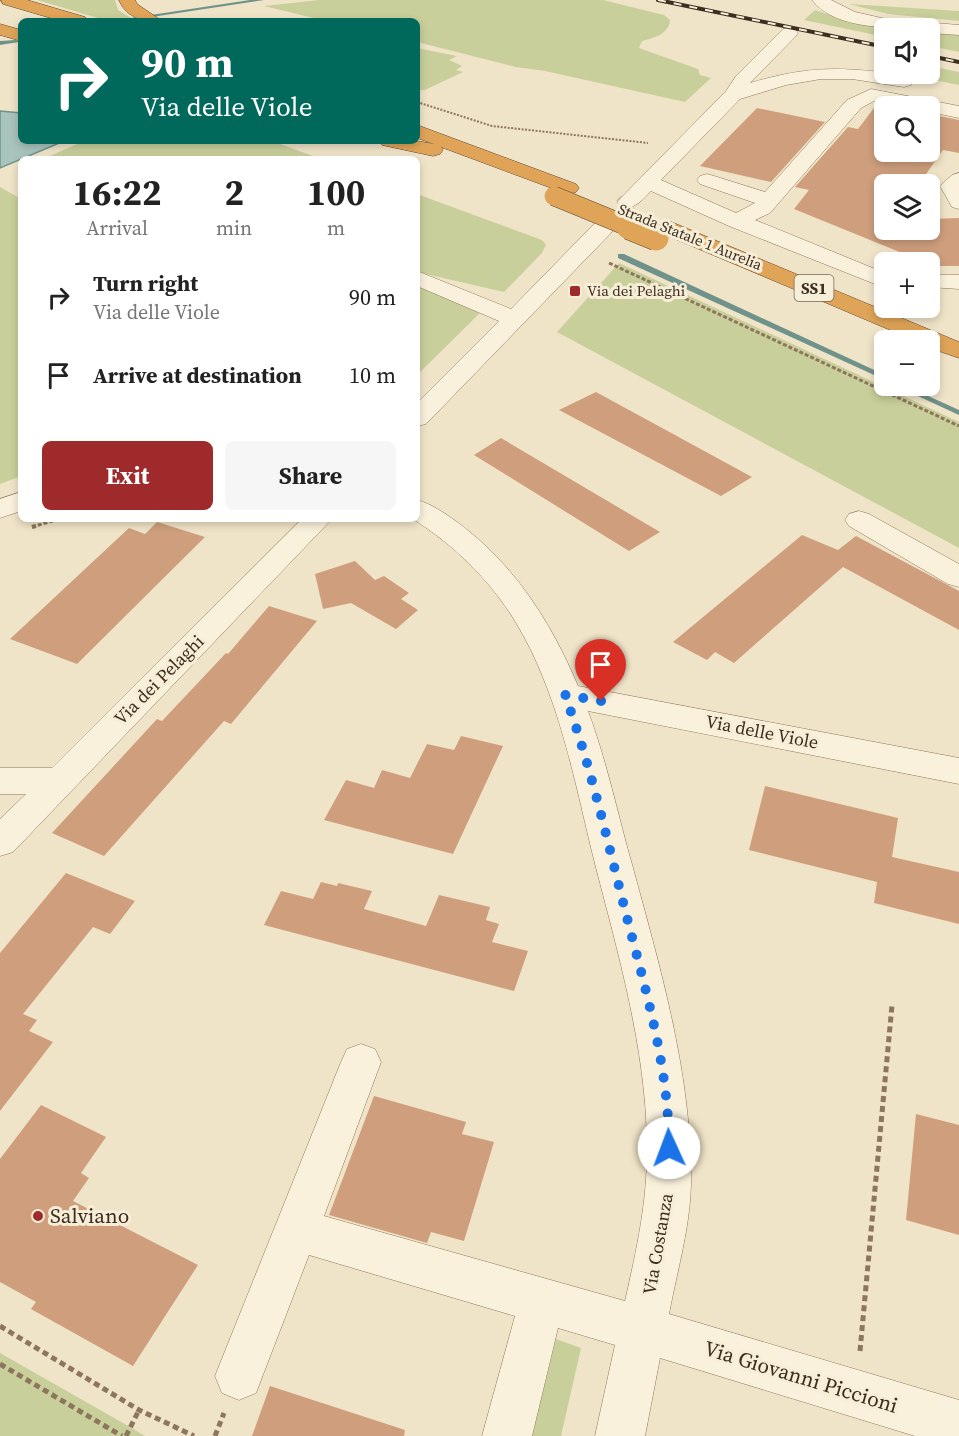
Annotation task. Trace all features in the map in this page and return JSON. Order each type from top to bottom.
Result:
[{"type":"highway","points":[[9,0],[69,18]]},
{"type":"highway","points":[[129,4],[149,18]]},
{"type":"highway","points":[[0,9],[29,18]]},
{"type":"highway","points":[[0,29],[18,35]]},
{"type":"highway","name":"Strada Statale 1 Aurelia","points":[[420,132],[662,233],[959,351]]},
{"type":"highway","points":[[404,144],[433,150]]},
{"type":"highway","name":"Strada Statale 1 Aurelia","points":[[416,144],[561,192]]},
{"type":"highway","name":"Strada Statale 1 Aurelia","points":[[662,233],[876,330]]},
{"type":"highway","points":[[940,359],[959,368]]},
{"type":"street","points":[[804,11],[819,0],[836,10],[866,19],[916,27],[959,30]]},
{"type":"street","points":[[628,202],[733,95],[743,80],[789,33]]},
{"type":"street","points":[[733,95],[775,81],[810,74],[874,77]]},
{"type":"street","points":[[906,84],[959,98]]},
{"type":"street","points":[[737,221],[771,208],[854,104],[871,95],[959,112]]},
{"type":"street","points":[[959,179],[950,186],[959,203]]},
{"type":"street","points":[[707,180],[771,208]]},
{"type":"street","points":[[648,182],[874,277]]},
{"type":"street","points":[[420,415],[603,228]]},
{"type":"street","points":[[420,279],[513,318]]},
{"type":"street","points":[[0,509],[18,502]]},
{"type":"street","name":"Via Costanza","points":[[420,511],[469,546],[496,575],[537,633],[565,695],[587,755],[658,1042],[669,1128],[669,1187],[620,1436]]},
{"type":"street","points":[[859,520],[959,577]]},
{"type":"street","name":"Via dei Pelaghi","points":[[2,834],[59,781],[315,522]]},
{"type":"street","name":"Via delle Viole","points":[[565,695],[959,771]]},
{"type":"street","points":[[0,781],[59,781]]},
{"type":"street","points":[[239,1376],[361,1062]]},
{"type":"street","points":[[296,1230],[642,1329]]},
{"type":"street","points":[[507,1436],[542,1301]]},
{"type":"street","name":"Via Giovanni Piccioni","points":[[642,1329],[959,1425]]},
{"type":"path","points":[[420,103],[492,126],[682,146]]},
{"type":"path","points":[[581,251],[959,426]]},
{"type":"path","points":[[856,1394],[891,1005]]},
{"type":"path","points":[[0,1326],[139,1410],[194,1436]]},
{"type":"path","points":[[0,1364],[124,1436],[139,1410]]},
{"type":"green space","points":[[37,0],[115,0],[118,10],[131,18],[98,18]]},
{"type":"green space","points":[[319,0],[603,0],[664,15],[670,20],[667,29],[656,37],[642,41],[639,48],[698,69],[700,75],[711,78],[685,102],[545,71],[516,67],[420,43],[420,18],[314,18],[264,6]]},
{"type":"green space","points":[[849,4],[959,11],[959,21],[940,18],[888,14]]},
{"type":"green space","points":[[815,10],[852,22],[874,25],[874,35],[804,20]]},
{"type":"green space","points":[[940,33],[959,34],[959,52],[940,48]]},
{"type":"green space","points":[[420,49],[457,56],[449,60],[462,66],[456,70],[463,72],[425,90],[420,90]]},
{"type":"green space","points":[[940,68],[959,72],[959,85],[940,81]]},
{"type":"green space","points":[[77,144],[280,144],[313,156],[50,156]]},
{"type":"green space","points":[[0,187],[18,197],[18,477],[0,484]]},
{"type":"green space","points":[[420,195],[542,240],[546,245],[542,253],[504,292],[420,273]]},
{"type":"green space","points":[[619,263],[874,382],[874,396],[903,396],[959,422],[959,548],[557,332]]},
{"type":"green space","points":[[420,286],[480,313],[420,372]]},
{"type":"green space","points":[[556,1339],[581,1348],[561,1436],[532,1436]]},
{"type":"green space","points":[[0,1353],[130,1427],[145,1436],[0,1436]]},
{"type":"water","points":[[0,111],[18,113],[18,144],[57,144],[28,156],[18,156],[18,160],[0,168]]},
{"type":"building","points":[[757,108],[825,122],[771,182],[700,166]]},
{"type":"building","points":[[874,108],[874,162],[935,162],[926,174],[874,174],[874,240],[940,240],[940,219],[959,218],[959,266],[940,266],[940,252],[900,252],[794,209],[809,190],[795,187],[848,127],[858,129]]},
{"type":"building","points":[[940,116],[959,120],[959,153],[943,150],[940,154]]},
{"type":"building","points":[[596,392],[752,477],[721,496],[559,410]]},
{"type":"building","points":[[501,438],[660,532],[629,551],[474,455]]},
{"type":"building","points":[[157,522],[205,537],[77,664],[10,639],[129,528],[145,534]]},
{"type":"building","points":[[802,535],[838,550],[856,536],[959,591],[959,630],[843,567],[734,663],[715,652],[707,660],[673,642]]},
{"type":"building","points":[[355,561],[375,580],[384,576],[409,593],[401,599],[418,610],[396,629],[351,603],[323,609],[315,574]]},
{"type":"building","points":[[269,606],[317,621],[231,724],[224,721],[104,856],[52,833],[157,719],[162,721],[226,653],[228,654]]},
{"type":"building","points":[[461,736],[503,746],[453,854],[324,820],[346,780],[374,788],[382,770],[410,778],[427,744],[454,750]]},
{"type":"building","points":[[765,786],[898,818],[892,857],[959,872],[959,924],[874,903],[877,882],[749,850]]},
{"type":"building","points":[[66,873],[135,901],[110,934],[93,927],[23,1014],[37,1020],[29,1031],[53,1042],[0,1111],[0,953]]},
{"type":"building","points":[[321,882],[337,886],[338,883],[372,891],[364,909],[426,926],[439,895],[490,907],[486,920],[499,924],[492,942],[528,951],[514,991],[264,925],[281,891],[313,899]]},
{"type":"building","points":[[374,1096],[466,1122],[462,1134],[494,1142],[464,1241],[431,1232],[427,1243],[329,1215]]},
{"type":"building","points":[[41,1105],[106,1137],[81,1173],[89,1178],[73,1201],[198,1265],[133,1366],[31,1309],[36,1302],[0,1282],[0,1159]]},
{"type":"building","points":[[916,1114],[959,1125],[959,1235],[906,1220]]},
{"type":"building","points":[[270,1386],[405,1430],[404,1436],[252,1436]]},
{"type":"waterway","points":[[135,18],[261,0]]},
{"type":"waterway","points":[[0,43],[16,42]]},
{"type":"waterway","points":[[621,256],[874,373]]},
{"type":"waterway","points":[[922,396],[959,413]]},
{"type":"tunnel","points":[[603,228],[628,202]]},
{"type":"railway","points":[[658,0],[874,45]]},
{"type":"railway","points":[[940,58],[959,62]]},
{"type":"place","name":"Via dei Pelaghi","points":[[575,291]]},
{"type":"place","name":"Salviano","points":[[38,1216]]},
{"type":"route","points":[[601,701],[565,695],[587,755],[658,1042],[669,1128],[669,1148]]}]
